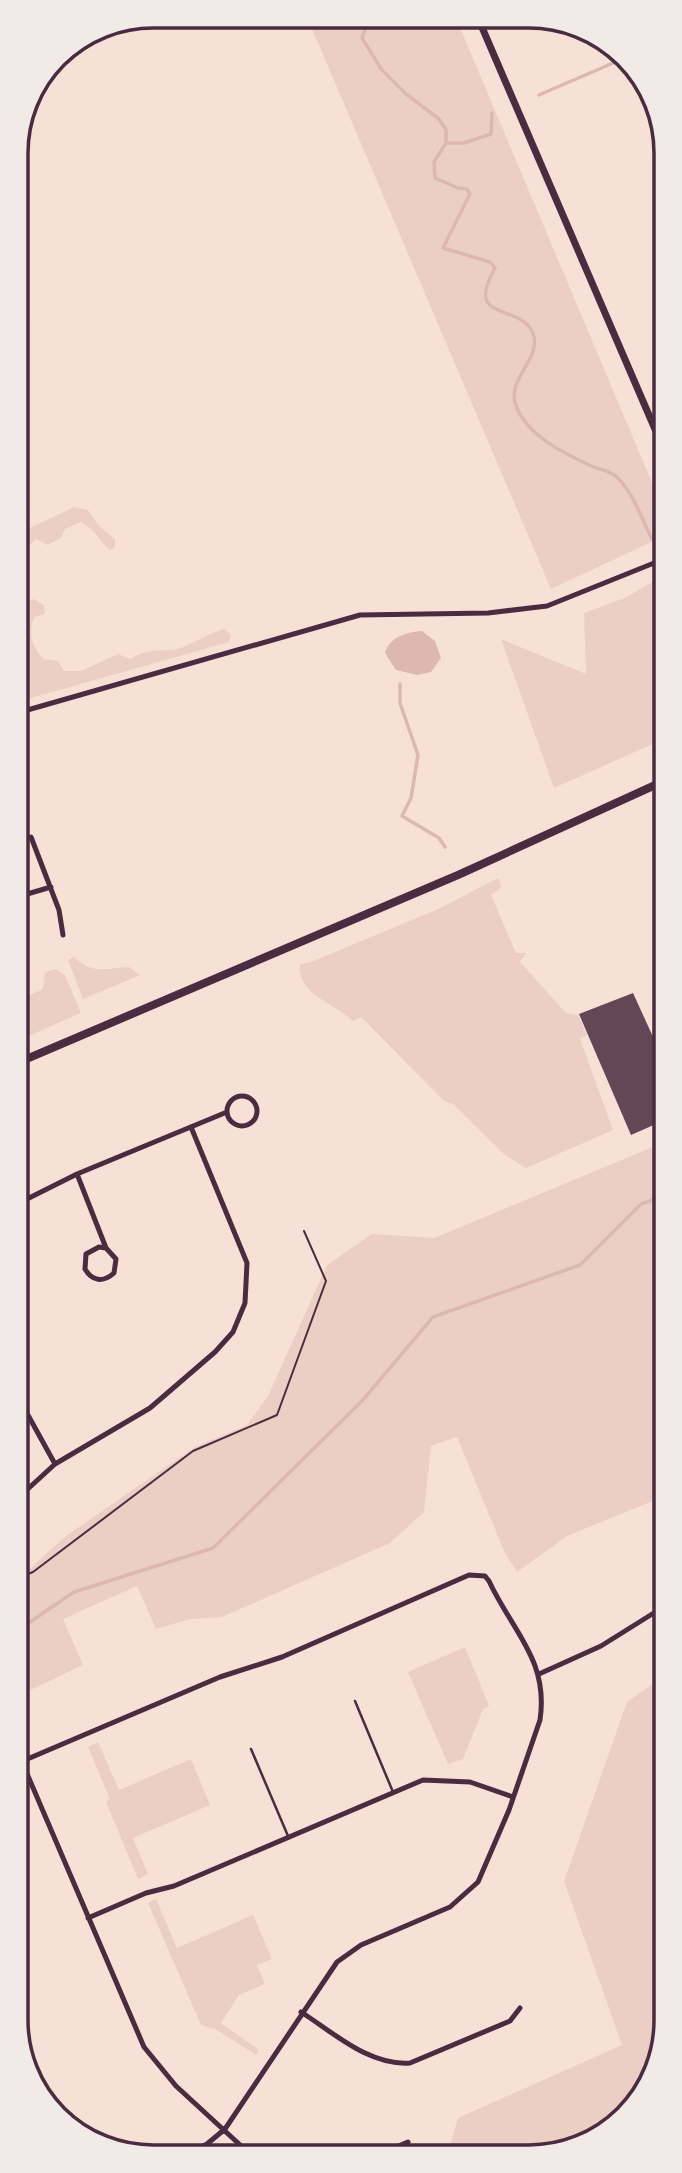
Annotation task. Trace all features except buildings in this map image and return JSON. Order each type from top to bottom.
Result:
[{"type":"main road","points":[[482,28],[654,427]]},
{"type":"main road","points":[[28,1058],[446,880],[654,786]]},
{"type":"street","points":[[28,710],[360,615],[488,613],[547,606],[654,563]]},
{"type":"street","points":[[30,837],[59,910],[63,935]]},
{"type":"street","points":[[28,894],[51,887]]},
{"type":"street","points":[[244,1096],[252,1099],[258,1114],[246,1126],[237,1125],[227,1112],[229,1103],[244,1096]]},
{"type":"street","points":[[28,1198],[77,1174],[227,1112]]},
{"type":"street","points":[[28,1489],[55,1464],[150,1408],[178,1386],[233,1332],[245,1303],[247,1263],[191,1127]]},
{"type":"street","points":[[77,1174],[106,1248],[116,1259],[114,1273],[102,1280],[94,1279],[85,1269],[86,1254],[99,1247],[106,1248]]},
{"type":"street","points":[[28,1414],[55,1464]]},
{"type":"street","points":[[28,1760],[220,1677],[282,1657],[469,1576],[485,1576],[526,1642],[539,1674],[542,1706],[540,1720],[513,1797],[478,1882],[450,1907],[362,1945],[337,1962],[225,2129],[205,2145]]},
{"type":"street","points":[[539,1674],[601,1646],[654,1613]]},
{"type":"street","points":[[88,1918],[288,1838],[423,1780],[438,1778],[483,1785],[513,1797]]},
{"type":"street","points":[[28,1781],[144,2047],[176,2087],[241,2145]]},
{"type":"street","points":[[301,2012],[375,2059],[392,2065],[410,2063],[510,2021],[520,2008]]},
{"type":"street","points":[[401,2145],[408,2142]]},
{"type":"lane","points":[[355,1701],[393,1791]]},
{"type":"lane","points":[[251,1749],[288,1838]]},
{"type":"path","points":[[28,1574],[193,1451],[277,1415],[326,1281],[304,1231]]},
{"type":"shaded area","points":[[312,28],[460,28],[654,487],[654,541],[551,589]]},
{"type":"shaded area","points":[[74,507],[88,510],[99,526],[115,539],[115,548],[109,550],[92,530],[81,522],[65,529],[61,538],[47,545],[36,539],[28,547],[28,529]]},
{"type":"shaded area","points":[[654,581],[654,743],[554,788],[501,639],[586,674],[584,613],[627,597]]},
{"type":"shaded area","points":[[34,599],[44,605],[45,614],[34,617],[31,629],[36,649],[43,659],[58,661],[64,671],[81,671],[118,654],[130,659],[146,652],[177,649],[224,629],[231,635],[229,642],[28,699],[28,601]]},
{"type":"shaded area","points":[[422,631],[435,641],[441,658],[431,672],[417,675],[396,670],[385,653],[390,643],[399,636]]},
{"type":"shaded area","points":[[498,878],[502,887],[491,895],[516,953],[526,953],[520,962],[566,1013],[578,1015],[587,1035],[580,1039],[613,1130],[526,1168],[505,1155],[453,1104],[444,1101],[361,1017],[353,1021],[318,997],[304,983],[300,974],[300,964],[311,962],[438,909]]},
{"type":"shaded area","points":[[74,957],[94,968],[129,967],[140,975],[83,999],[68,960]]},
{"type":"shaded area","points":[[56,969],[65,975],[81,1013],[28,1036],[28,996],[43,989],[45,972]]},
{"type":"shaded area","points":[[654,1147],[654,1500],[567,1536],[517,1572],[504,1551],[457,1437],[431,1446],[424,1512],[390,1543],[222,1617],[190,1619],[156,1629],[137,1586],[63,1619],[83,1665],[28,1691],[28,1570],[66,1536],[195,1447],[247,1425],[268,1396],[327,1265],[372,1234],[434,1238]]},
{"type":"shaded area","points":[[465,1647],[489,1706],[483,1709],[463,1759],[448,1764],[408,1672]]},
{"type":"shaded area","points":[[654,1683],[654,2028],[644,2068],[633,2089],[611,2114],[577,2135],[545,2144],[450,2145],[458,2118],[622,2045],[564,1881],[627,1702]]},
{"type":"shaded area","points":[[98,1742],[119,1790],[191,1759],[210,1805],[133,1838],[148,1874],[138,1879],[106,1802],[110,1799],[88,1747]]},
{"type":"shaded area","points":[[156,1899],[177,1948],[253,1915],[272,1959],[257,1965],[265,1984],[239,1995],[221,2023],[259,2050],[256,2055],[217,2030],[201,2025],[148,1903]]},
{"type":"waterway","points":[[366,28],[362,38],[381,69],[406,94],[439,119],[446,130],[446,143],[434,162],[435,178],[467,189],[470,194],[443,248],[490,262],[495,268],[487,285],[486,297],[489,304],[525,322],[532,331],[535,341],[533,350],[514,396],[521,416],[528,426],[557,449],[618,478],[633,500],[652,539]]},
{"type":"waterway","points":[[539,95],[614,62]]},
{"type":"waterway","points":[[446,143],[464,143],[491,134],[492,113]]},
{"type":"waterway","points":[[400,684],[400,703],[418,755],[411,798],[402,816],[439,838],[445,847]]},
{"type":"waterway","points":[[30,1622],[74,1592],[213,1548],[362,1401],[433,1317],[580,1265],[641,1204],[654,1200]]}]
